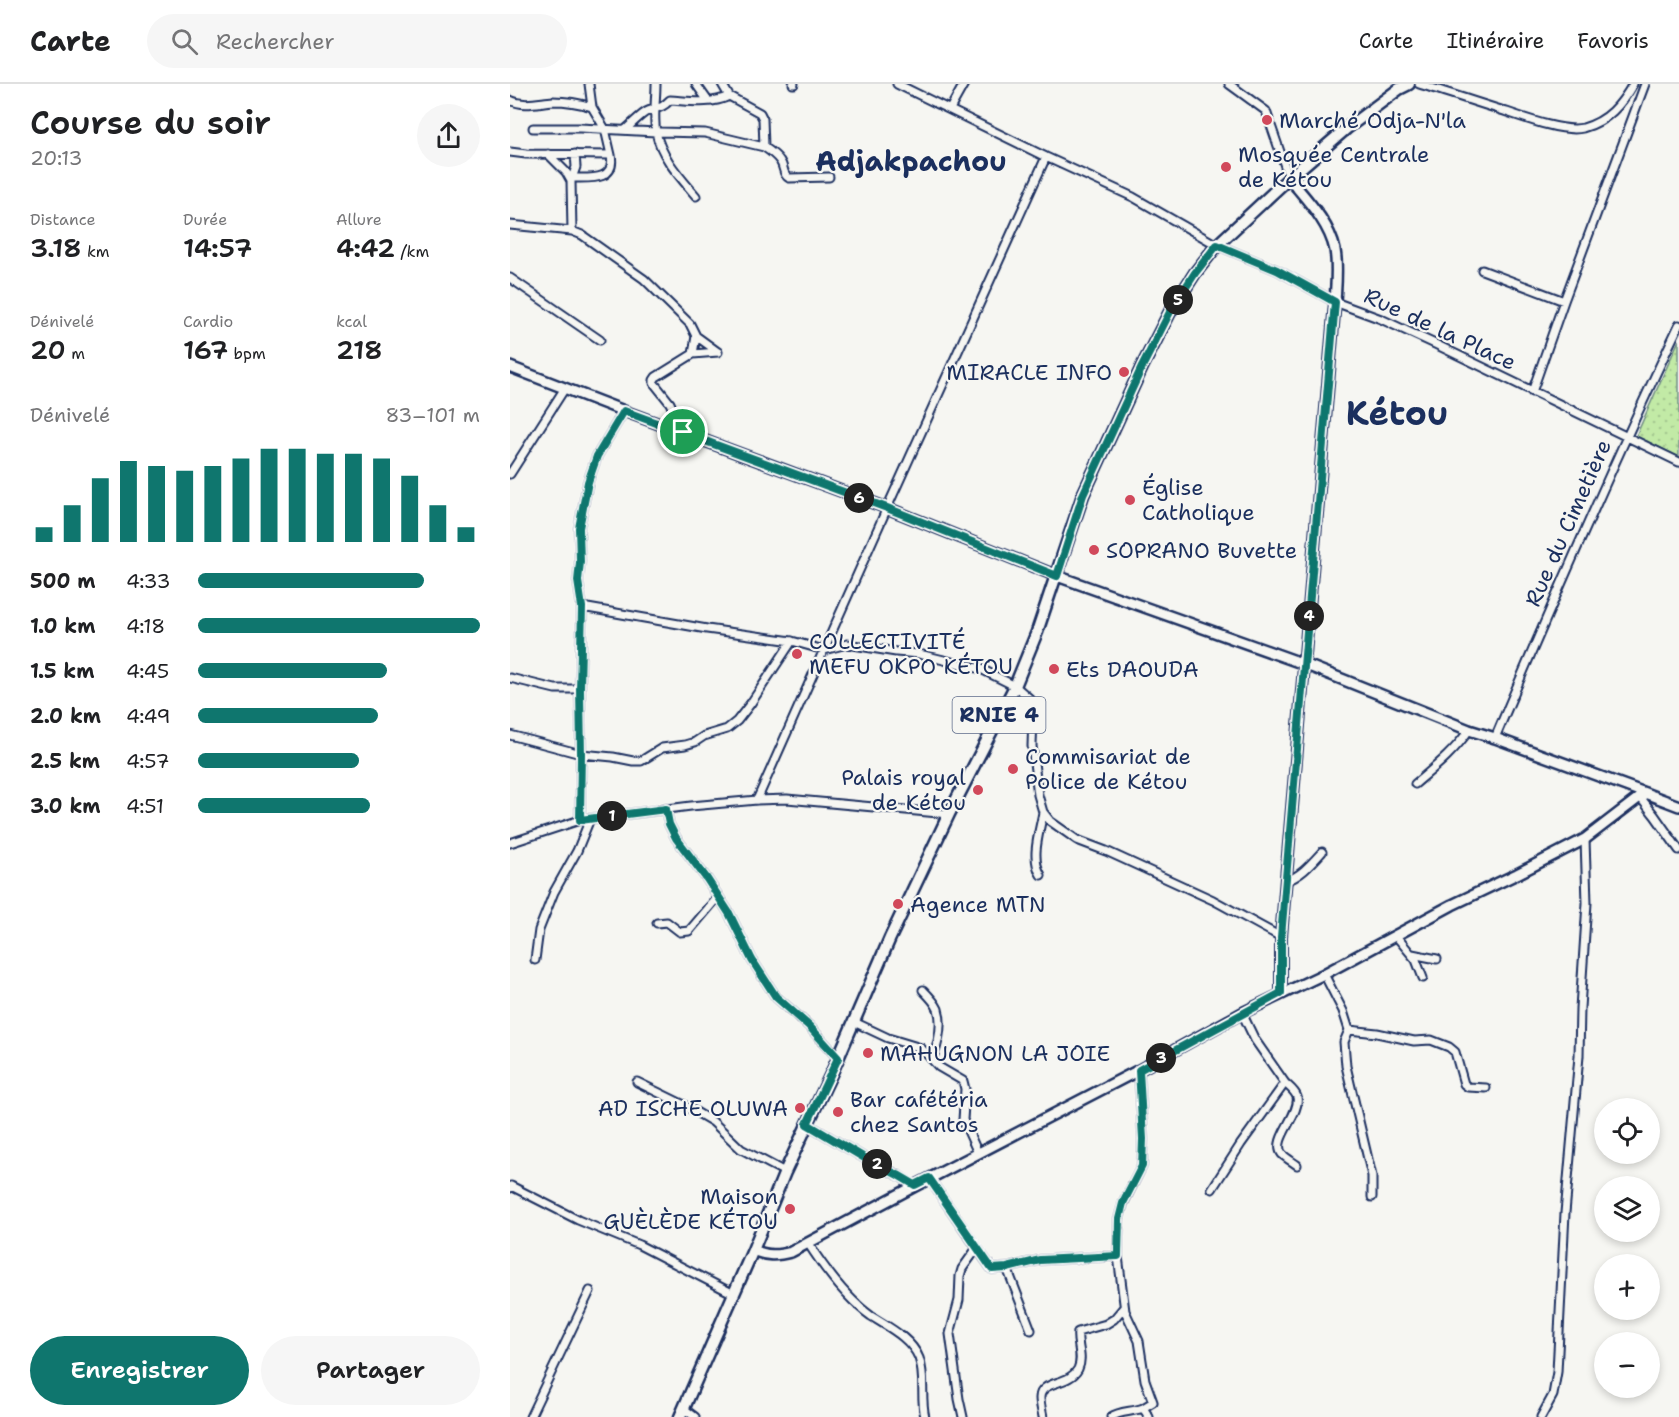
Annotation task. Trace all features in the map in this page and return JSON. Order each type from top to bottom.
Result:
[{"type":"main road","name":"RNIE 4","points":[[681,1413],[785,1172],[890,938],[949,814],[1015,686],[1057,576],[1083,495],[1170,312],[1195,273],[1217,245],[1289,178],[1347,128],[1401,86]]},
{"type":"street","points":[[572,180],[603,176],[612,168],[605,129],[592,107],[589,84]]},
{"type":"street","points":[[656,84],[658,132],[665,154],[675,172],[696,196]]},
{"type":"street","points":[[696,84],[708,101]]},
{"type":"street","points":[[722,84],[729,96],[760,113],[763,119],[764,147]]},
{"type":"street","name":"Rue de la Place","points":[[897,84],[1133,197],[1217,245],[1277,270],[1335,302],[1436,344],[1679,462]]},
{"type":"street","points":[[950,109],[964,84]]},
{"type":"street","points":[[1229,84],[1266,111],[1289,178],[1316,211],[1329,234],[1335,249],[1336,265],[1335,302],[1281,937],[1281,993]]},
{"type":"street","points":[[1419,84],[1542,123],[1581,129],[1605,119],[1618,108],[1634,84]]},
{"type":"street","points":[[1532,392],[1645,84]]},
{"type":"street","points":[[625,130],[645,112],[663,107],[670,100],[708,101],[720,100],[729,96]]},
{"type":"street","points":[[510,100],[516,103],[535,104],[564,101],[592,107]]},
{"type":"street","points":[[533,128],[705,133],[764,147],[782,162],[786,177],[829,177]]},
{"type":"street","points":[[510,152],[611,155]]},
{"type":"street","points":[[548,154],[572,180]]},
{"type":"street","points":[[572,231],[572,180],[576,167],[575,154]]},
{"type":"street","points":[[758,800],[1046,157]]},
{"type":"street","points":[[510,225],[572,231],[582,235],[644,279],[690,324],[696,336],[718,352],[693,354],[654,380],[670,403],[683,432]]},
{"type":"street","points":[[1482,270],[1564,301]]},
{"type":"street","points":[[510,278],[600,340]]},
{"type":"street","name":"Rue du Cimetière","points":[[1495,738],[1562,580],[1679,325]]},
{"type":"street","points":[[693,354],[696,336]]},
{"type":"street","points":[[510,367],[887,508],[1057,576],[1305,664],[1469,730],[1642,795],[1679,806]]},
{"type":"street","points":[[510,474],[565,388]]},
{"type":"street","points":[[580,820],[582,607],[578,581],[579,528],[588,482],[597,456],[624,411]]},
{"type":"street","points":[[582,607],[792,641],[824,650],[847,644]]},
{"type":"street","points":[[831,635],[847,644],[919,654],[981,669],[1015,686],[1030,699],[1033,715],[1032,746],[1038,795],[1043,812],[1050,821],[1077,840],[1213,900],[1281,937]]},
{"type":"street","points":[[510,735],[581,754],[641,761],[662,748],[685,745],[727,729],[752,703],[792,641]]},
{"type":"street","points":[[510,678],[555,689],[580,689]]},
{"type":"street","points":[[1415,784],[1459,745],[1469,730]]},
{"type":"street","points":[[753,1250],[777,1256],[808,1243],[915,1185],[1139,1070],[1242,1013],[1324,974],[1452,905],[1586,839],[1642,795]]},
{"type":"street","points":[[1642,795],[1679,850]]},
{"type":"street","points":[[510,843],[580,820],[758,800],[787,799],[949,814]]},
{"type":"street","points":[[666,809],[669,824],[676,838],[729,913],[752,960],[776,997],[809,1026],[838,1058]]},
{"type":"street","points":[[1041,875],[1038,870],[1036,850],[1043,812]]},
{"type":"street","points":[[535,960],[539,930],[556,886],[577,851],[590,819]]},
{"type":"street","points":[[1540,1417],[1553,1395],[1557,1372],[1565,1213],[1579,1056],[1587,903],[1586,839]]},
{"type":"street","points":[[1286,881],[1307,869],[1322,852]]},
{"type":"street","points":[[657,923],[667,922],[680,932],[689,931],[717,898]]},
{"type":"street","points":[[1396,936],[1418,963],[1424,978]]},
{"type":"street","points":[[1409,953],[1437,960]]},
{"type":"street","points":[[1324,974],[1343,1011],[1349,1030],[1344,1042],[1346,1066],[1372,1176],[1371,1197]]},
{"type":"street","points":[[922,990],[938,1009],[940,1023],[933,1058]]},
{"type":"street","points":[[1242,1013],[1255,1040],[1285,1083],[1296,1094],[1298,1106],[1283,1135],[1280,1147],[1283,1155],[1297,1166]]},
{"type":"street","points":[[854,1022],[888,1038],[921,1048],[933,1058],[939,1067],[963,1081],[965,1089],[963,1120],[978,1153]]},
{"type":"street","points":[[1349,1030],[1414,1041],[1431,1040],[1441,1044],[1455,1052],[1464,1084],[1486,1088]]},
{"type":"street","points":[[1111,1417],[1115,1414],[1133,1412],[1153,1402],[1145,1380],[1139,1341],[1124,1307],[1118,1256],[1119,1219],[1123,1203],[1142,1166],[1143,1139],[1139,1070]]},
{"type":"street","points":[[637,1082],[713,1122],[741,1149],[785,1172]]},
{"type":"street","points":[[1212,1189],[1285,1083]]},
{"type":"street","points":[[807,1124],[915,1185]]},
{"type":"street","points":[[929,1178],[992,1269],[1040,1260],[1118,1256]]},
{"type":"street","points":[[510,1188],[511,1186],[578,1220],[639,1245],[734,1294]]},
{"type":"street","points":[[808,1243],[822,1264],[847,1293],[871,1316],[895,1330],[918,1355],[922,1368],[921,1397],[924,1417]]},
{"type":"street","points":[[963,1417],[950,1334],[959,1300],[962,1269],[977,1248]]},
{"type":"street","points":[[1007,1268],[1031,1330]]},
{"type":"street","points":[[530,1417],[590,1291]]},
{"type":"street","points":[[1043,1417],[1041,1392],[1044,1388],[1068,1380],[1078,1368],[1081,1359],[1078,1332],[1106,1324],[1114,1319],[1124,1307]]},
{"type":"street","points":[[1143,1408],[1149,1417]]},
{"type":"street","points":[[681,1413],[694,1417]]},
{"type":"green space","points":[[1679,340],[1679,457],[1636,436]]},
{"type":"place","name":"Marché Odja-N'la","points":[[1267,120]]},
{"type":"place","name":"Mosquée Centrale de Kétou","points":[[1226,167]]},
{"type":"place","name":"MIRACLE INFO","points":[[1124,372]]},
{"type":"place","name":"Église Catholique","points":[[1130,500]]},
{"type":"place","name":"SOPRANO Buvette","points":[[1094,550]]},
{"type":"place","name":"COLLECTIVITÉ MEFU OKPO KÉTOU","points":[[797,654]]},
{"type":"place","name":"Ets DAOUDA","points":[[1054,669]]},
{"type":"place","name":"Commisariat de Police de Kétou","points":[[1013,769]]},
{"type":"place","name":"Palais royal de Kétou","points":[[978,790]]},
{"type":"place","name":"Agence MTN","points":[[898,904]]},
{"type":"place","name":"MAHUGNON LA JOIE","points":[[868,1053]]},
{"type":"place","name":"AD ISCHE OLUWA","points":[[800,1108]]},
{"type":"place","name":"Bar cafétéria chez Santos","points":[[838,1112]]},
{"type":"place","name":"Maison GUÈLÈDE KÉTOU","points":[[790,1209]]},
{"type":"district","name":"Adjakpachou","points":[[911,161]]},
{"type":"district","name":"Kétou","points":[[1397,413]]},
{"type":"route","points":[[1217,245],[1277,270],[1335,302],[1281,937],[1281,993],[1139,1070],[1143,1139],[1142,1166],[1123,1203],[1119,1219],[1118,1256],[1040,1260],[992,1269],[929,1178],[915,1185],[807,1124],[838,1058],[809,1026],[776,997],[752,960],[729,913],[676,838],[669,824],[666,809],[580,820],[582,607],[578,581],[579,528],[588,482],[597,456],[624,411],[683,432],[887,508],[1057,576],[1083,495],[1142,367],[1170,312],[1195,273],[1217,245]]}]
